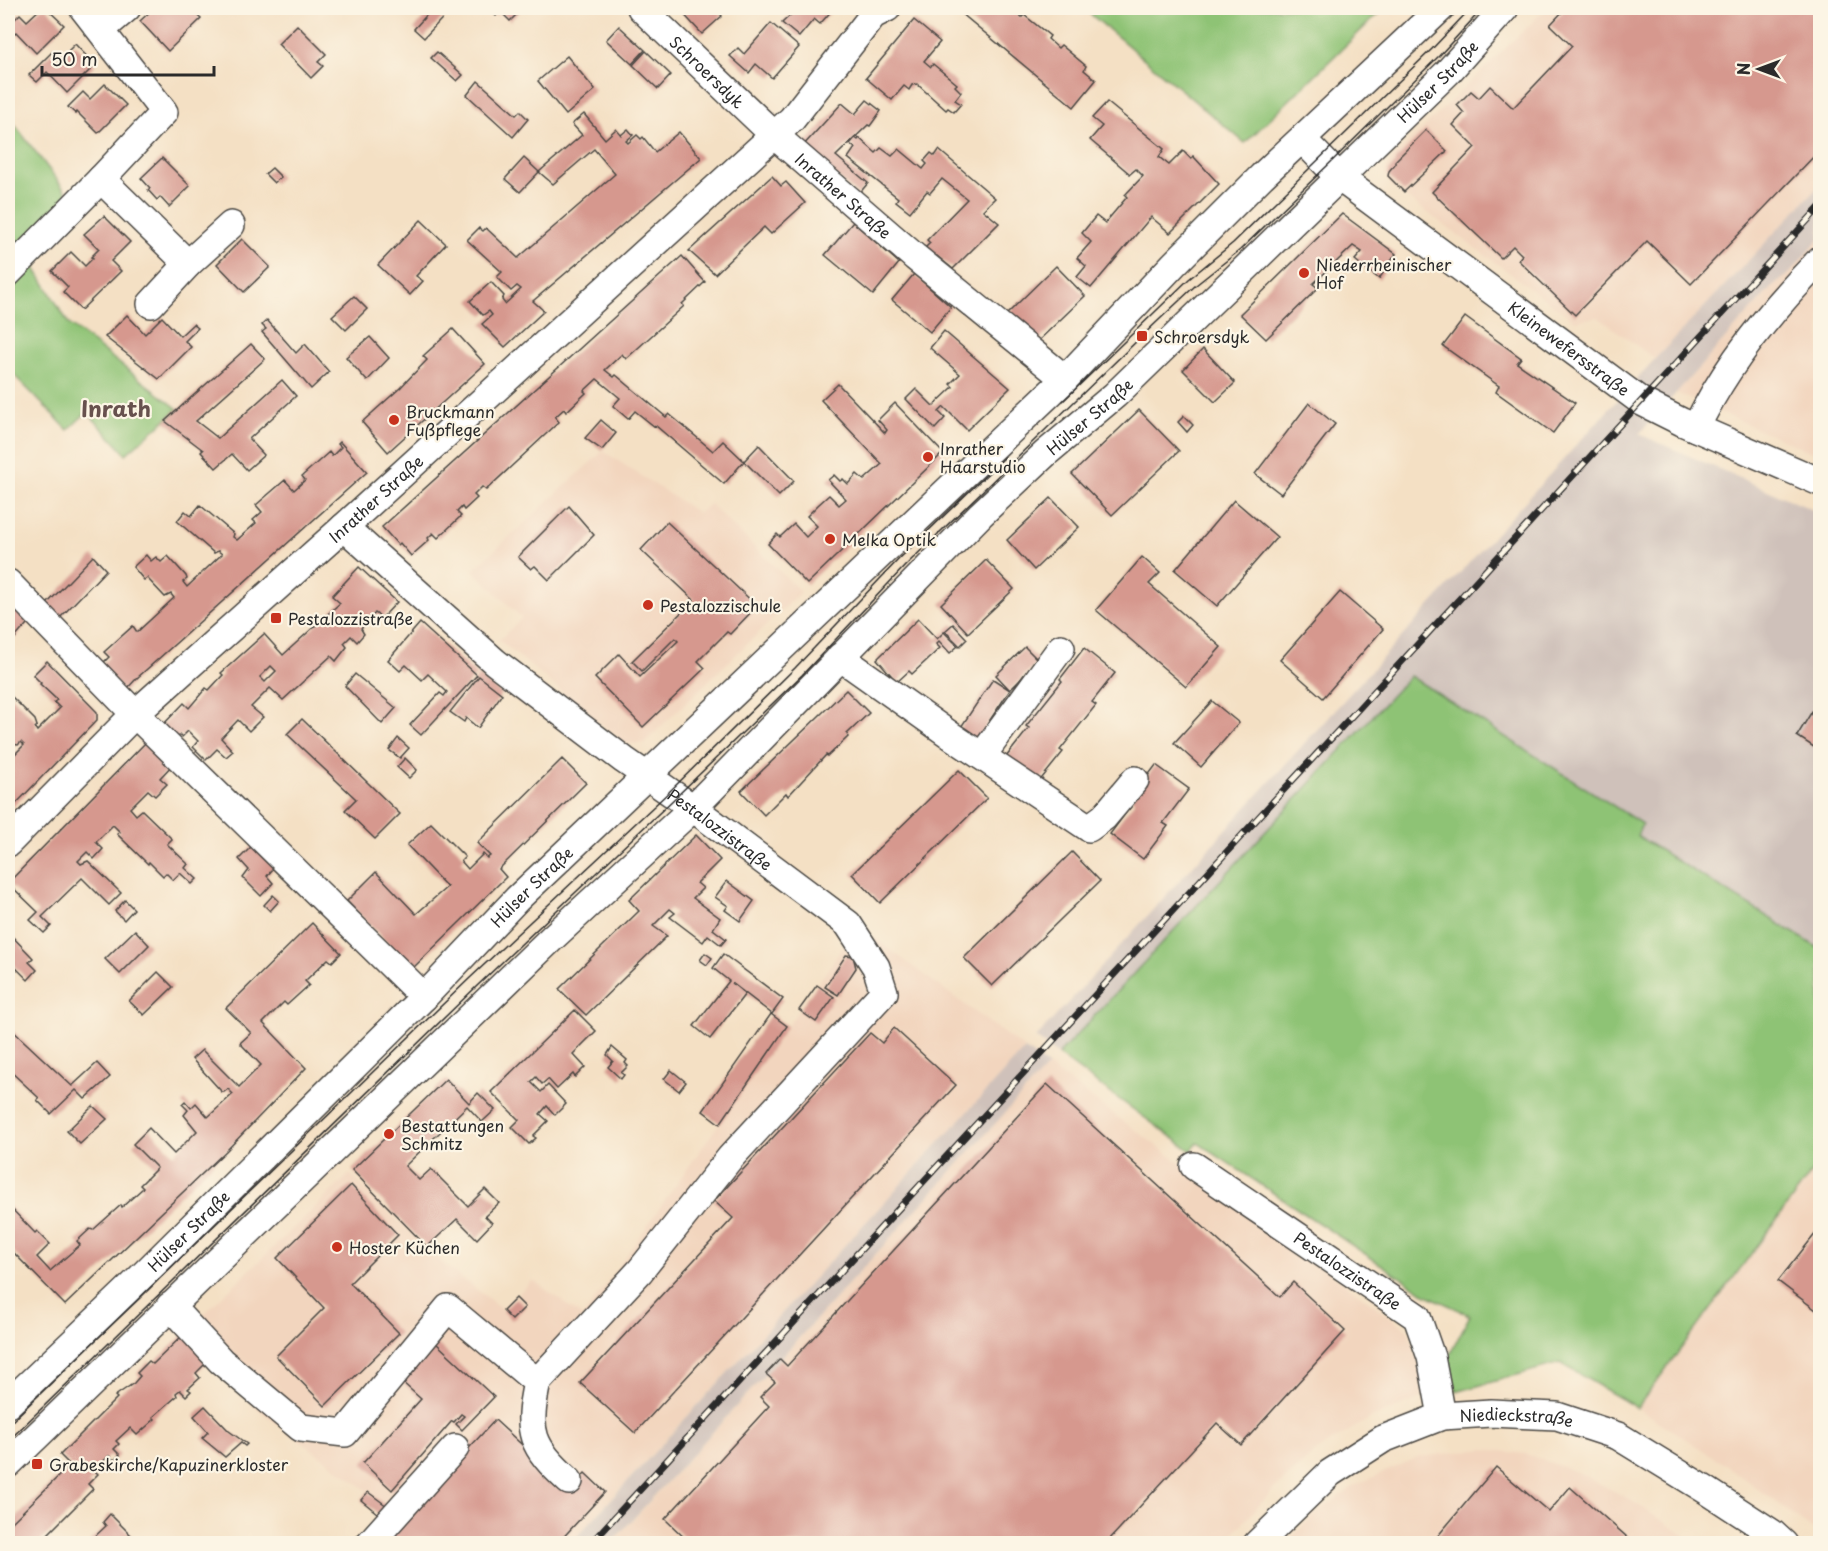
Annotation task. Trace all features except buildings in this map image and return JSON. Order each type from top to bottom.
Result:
[{"type":"street","points":[[8,273],[164,112],[83,8]]},
{"type":"street","points":[[101,30],[127,8]]},
{"type":"street","name":"Schroersdyk","points":[[641,8],[773,134]]},
{"type":"street","name":"Inrather Straße","points":[[8,843],[135,714],[792,119],[873,15],[887,8]]},
{"type":"street","name":"Hülser Straße","points":[[8,1404],[132,1286],[424,997],[517,899],[1065,380],[1174,264],[1441,8]]},
{"type":"street","name":"Hülser Straße","points":[[8,1464],[552,938],[693,808],[981,514],[1046,453],[1115,395],[1340,178],[1448,72],[1505,8]]},
{"type":"street","name":"Inrather Straße","points":[[773,134],[915,257],[1065,380]]},
{"type":"street","points":[[1302,139],[1340,178]]},
{"type":"street","name":"Kleinewefersstraße","points":[[1340,178],[1642,402],[1821,482]]},
{"type":"street","points":[[101,179],[188,264]]},
{"type":"street","points":[[151,304],[188,264],[231,225]]},
{"type":"street","points":[[1696,428],[1707,404],[1748,342],[1821,260]]},
{"type":"street","name":"Pestalozzistraße","points":[[344,526],[495,662],[848,924],[876,967],[884,992],[730,1158],[640,1270],[537,1382]]},
{"type":"street","points":[[8,583],[135,714],[424,997]]},
{"type":"street","points":[[982,756],[1061,648]]},
{"type":"street","points":[[840,657],[1089,828],[1104,817],[1135,780]]},
{"type":"street","name":"Pestalozzistraße","points":[[1194,1166],[1417,1317],[1431,1357],[1442,1416]]},
{"type":"street","points":[[170,1306],[221,1360],[302,1428],[345,1433],[448,1308],[537,1382],[531,1411],[532,1434],[545,1460],[569,1481]]},
{"type":"street","name":"Niedieckstraße","points":[[1257,1544],[1330,1473],[1383,1439],[1442,1416],[1491,1413],[1557,1416],[1618,1436],[1706,1490],[1772,1533],[1784,1544]]},
{"type":"street","points":[[369,1544],[455,1448]]},
{"type":"shaded area","points":[[1547,8],[1820,8],[1820,185],[1655,359],[1598,317],[1575,321],[1391,186],[1385,172],[1391,159]]},
{"type":"shaded area","points":[[1820,185],[1820,238],[1790,273],[1771,288],[1639,434],[1820,513],[1820,949],[1637,836],[1642,824],[1410,676],[1058,1055],[1036,1038],[1655,359]]},
{"type":"shaded area","points":[[1820,238],[1820,456],[1676,393],[1771,288],[1790,273]]},
{"type":"shaded area","name":"Pestalozzischule","points":[[603,451],[698,513],[710,504],[801,592],[644,743],[625,744],[499,640],[522,618],[473,570]]},
{"type":"shaded area","points":[[858,926],[1025,1049],[570,1543],[360,1543],[392,1509],[255,1407],[184,1333],[350,1174],[447,1267],[502,1309],[533,1280],[583,1317]]},
{"type":"shaded area","points":[[1025,1049],[1048,1066],[611,1543],[570,1544]]},
{"type":"shaded area","points":[[1048,1066],[1408,1330],[1421,1371],[1423,1397],[1369,1419],[1318,1450],[1276,1487],[1224,1543],[611,1544]]},
{"type":"shaded area","points":[[1820,1161],[1820,1535],[1723,1463],[1637,1408]]},
{"type":"shaded area","points":[[1484,1449],[1526,1454],[1577,1472],[1627,1498],[1696,1543],[1285,1544],[1312,1516],[1356,1485],[1419,1457]]},
{"type":"green space","points":[[1083,8],[1374,8],[1379,13],[1245,143]]},
{"type":"green space","points":[[8,116],[68,194],[35,268],[69,324],[178,409],[126,454],[87,412],[68,430],[8,369]]},
{"type":"green space","points":[[1410,676],[1642,824],[1637,836],[1820,949],[1820,1161],[1637,1408],[1560,1363],[1456,1392],[1448,1358],[1470,1315],[1427,1295],[1198,1143],[1191,1151],[1058,1055]]},
{"type":"tram line","points":[[1063,401],[1189,279],[1233,243],[1471,8]]},
{"type":"tram line","points":[[8,1441],[477,986],[802,675],[905,566],[1142,336],[1196,285],[1240,250],[1327,166],[1439,56],[1483,8]]},
{"type":"tram line","points":[[8,1425],[470,978],[669,792],[795,668],[899,559],[1005,457]]},
{"type":"railway","points":[[590,1544],[1820,207]]},
{"type":"place","name":"Niederrheinischer Hof","points":[[1304,273]]},
{"type":"place","name":"Schroersdyk","points":[[1142,336]]},
{"type":"place","name":"Bruckmann Fußpflege","points":[[394,420]]},
{"type":"place","name":"Inrather Haarstudio","points":[[928,457]]},
{"type":"place","name":"Melka Optik","points":[[830,539]]},
{"type":"place","name":"Pestalozzischule","points":[[648,605]]},
{"type":"place","name":"Pestalozzistraße","points":[[276,618]]},
{"type":"place","name":"Bestattungen Schmitz","points":[[389,1134]]},
{"type":"place","name":"Hoster Küchen","points":[[337,1247]]},
{"type":"place","name":"Grabeskirche/Kapuzinerkloster","points":[[37,1464]]},
{"type":"district","name":"Inrath","points":[[116,407]]}]
